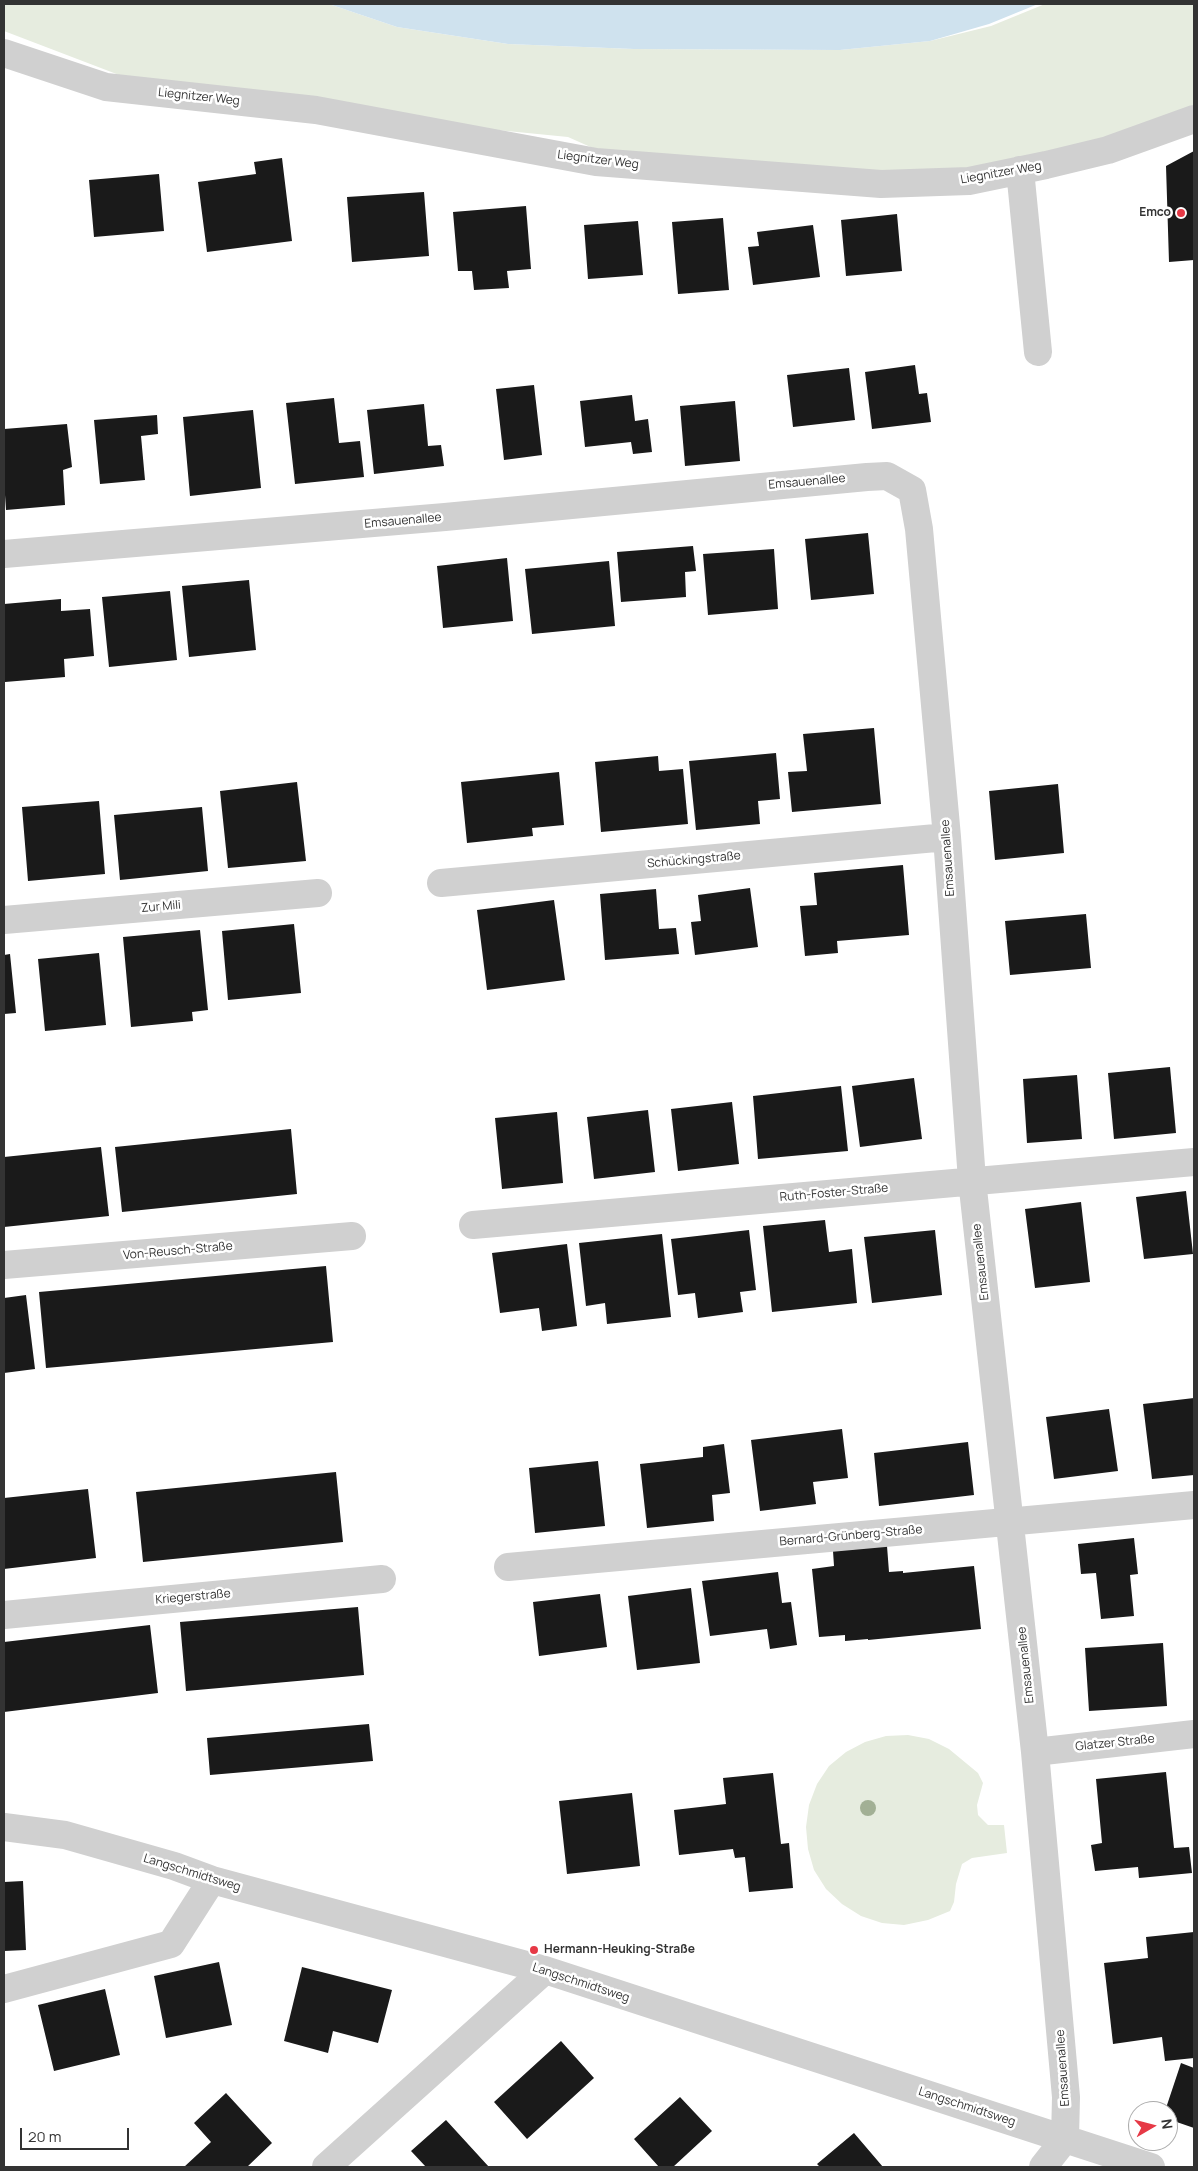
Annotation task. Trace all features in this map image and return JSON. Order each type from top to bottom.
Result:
[{"type":"street","name":"Liegnitzer Weg","points":[[4,53],[106,87],[316,110],[596,162],[881,184],[969,181],[1108,150],[1194,119]]},
{"type":"street","points":[[1020,170],[1038,352]]},
{"type":"street","name":"Emsauenallee","points":[[4,554],[445,517],[887,476],[912,490],[919,529],[947,837],[972,1180],[1035,1752],[1066,2097],[1065,2139]]},
{"type":"street","name":"Schückingstraße","points":[[441,883],[947,837]]},
{"type":"street","name":"Zur Mili","points":[[4,920],[318,893]]},
{"type":"street","name":"Ruth-Foster-Straße","points":[[473,1225],[1194,1162]]},
{"type":"street","name":"Von-Reusch-Straße","points":[[4,1265],[352,1236]]},
{"type":"street","name":"Bernard-Grünberg-Straße","points":[[508,1567],[1194,1505]]},
{"type":"street","name":"Kriegerstraße","points":[[4,1615],[382,1579]]},
{"type":"street","name":"Glatzer Straße","points":[[1035,1752],[1194,1734]]},
{"type":"street","name":"Langschmidtsweg","points":[[4,1827],[65,1835],[174,1866],[212,1880],[544,1970],[1152,2167]]},
{"type":"street","points":[[4,1989],[171,1944],[212,1880]]},
{"type":"street","points":[[326,2167],[544,1970]]},
{"type":"street","points":[[1043,2167],[1065,2139]]},
{"type":"shaded area","points":[[4,4],[329,4],[397,27],[508,44],[634,49],[840,50],[930,41],[991,26],[1045,4],[1194,4],[1194,105],[1105,138],[967,170],[881,172],[604,153],[568,137],[385,119],[127,78],[4,31]]},
{"type":"shaded area","points":[[908,1735],[929,1739],[949,1749],[978,1773],[983,1783],[977,1805],[978,1815],[988,1825],[1004,1825],[1007,1853],[972,1858],[962,1864],[956,1884],[954,1902],[950,1911],[928,1920],[904,1925],[882,1923],[861,1916],[842,1904],[826,1889],[814,1870],[808,1849],[806,1827],[809,1805],[817,1784],[829,1766],[846,1752],[865,1742],[886,1736]]},
{"type":"water","points":[[329,4],[1038,4],[989,24],[930,41],[840,50],[634,49],[508,44],[397,27]]},
{"type":"building","name":"Emco","points":[[1194,151],[1194,260],[1169,262],[1166,166]]},
{"type":"building","points":[[282,158],[292,241],[207,252],[198,182],[256,174],[254,162]]},
{"type":"building","points":[[159,174],[164,231],[94,237],[89,180]]},
{"type":"building","points":[[424,192],[429,256],[352,262],[347,197]]},
{"type":"building","points":[[526,206],[531,269],[507,271],[509,288],[474,290],[472,271],[458,271],[453,212]]},
{"type":"building","points":[[897,214],[902,271],[846,276],[841,220]]},
{"type":"building","points":[[723,218],[729,290],[678,294],[672,222]]},
{"type":"building","points":[[638,221],[643,275],[588,279],[584,225]]},
{"type":"building","points":[[813,225],[820,277],[753,285],[748,247],[759,246],[757,232]]},
{"type":"building","points":[[915,365],[919,394],[927,393],[931,422],[872,429],[865,372]]},
{"type":"building","points":[[849,368],[855,420],[793,427],[787,375]]},
{"type":"building","points":[[534,385],[542,455],[504,460],[496,389]]},
{"type":"building","points":[[632,395],[635,421],[648,419],[652,452],[633,454],[631,442],[585,447],[580,401]]},
{"type":"building","points":[[334,398],[339,443],[360,441],[364,477],[295,484],[286,403]]},
{"type":"building","points":[[735,401],[740,461],[685,466],[680,406]]},
{"type":"building","points":[[424,404],[428,446],[441,445],[444,466],[374,474],[367,410]]},
{"type":"building","points":[[253,410],[261,488],[190,496],[183,417]]},
{"type":"building","points":[[157,415],[158,434],[141,436],[145,480],[100,484],[94,420]]},
{"type":"building","points":[[67,424],[72,467],[63,470],[65,505],[6,510],[4,429]]},
{"type":"building","points":[[868,533],[874,594],[811,600],[805,539]]},
{"type":"building","points":[[693,546],[696,571],[685,572],[686,597],[621,602],[617,552]]},
{"type":"building","points":[[774,549],[778,609],[708,615],[703,554]]},
{"type":"building","points":[[507,558],[513,621],[443,628],[437,566]]},
{"type":"building","points":[[609,561],[615,626],[532,634],[525,569]]},
{"type":"building","points":[[249,580],[256,650],[189,657],[182,586]]},
{"type":"building","points":[[170,591],[177,660],[109,667],[102,597]]},
{"type":"building","points":[[61,599],[61,611],[90,609],[94,656],[64,659],[65,677],[5,682],[4,604]]},
{"type":"building","points":[[874,728],[881,804],[792,812],[788,772],[807,771],[803,734]]},
{"type":"building","points":[[776,753],[780,799],[758,801],[760,824],[696,830],[689,761]]},
{"type":"building","points":[[658,756],[659,771],[683,769],[688,824],[601,832],[595,762]]},
{"type":"building","points":[[559,772],[564,825],[532,828],[533,836],[467,843],[461,782]]},
{"type":"building","points":[[297,782],[306,861],[228,868],[220,791]]},
{"type":"building","points":[[1058,784],[1064,853],[995,860],[989,791]]},
{"type":"building","points":[[99,801],[105,874],[28,881],[22,807]]},
{"type":"building","points":[[202,807],[208,871],[120,880],[114,815]]},
{"type":"building","points":[[903,865],[909,935],[837,941],[838,953],[805,956],[800,906],[817,905],[814,873]]},
{"type":"building","points":[[750,888],[758,947],[695,955],[691,922],[701,921],[698,895]]},
{"type":"building","points":[[656,889],[659,929],[676,928],[679,954],[605,960],[600,894]]},
{"type":"building","points":[[554,900],[565,980],[487,990],[477,910]]},
{"type":"building","points":[[1086,914],[1091,968],[1010,975],[1005,921]]},
{"type":"building","points":[[294,924],[301,993],[228,1000],[222,931]]},
{"type":"building","points":[[200,930],[208,1010],[192,1012],[193,1021],[131,1027],[123,937]]},
{"type":"building","points":[[99,953],[106,1025],[45,1031],[38,959]]},
{"type":"building","points":[[10,954],[16,1013],[4,1014],[4,955]]},
{"type":"building","points":[[1170,1067],[1176,1133],[1114,1139],[1108,1073]]},
{"type":"building","points":[[1077,1075],[1082,1139],[1027,1143],[1023,1079]]},
{"type":"building","points":[[914,1078],[922,1139],[860,1147],[852,1086]]},
{"type":"building","points":[[841,1086],[848,1151],[758,1159],[753,1096]]},
{"type":"building","points":[[732,1102],[739,1164],[678,1171],[671,1109]]},
{"type":"building","points":[[648,1110],[655,1172],[594,1179],[587,1117]]},
{"type":"building","points":[[557,1112],[563,1183],[502,1189],[495,1118]]},
{"type":"building","points":[[291,1129],[297,1194],[122,1212],[115,1147]]},
{"type":"building","points":[[101,1147],[109,1216],[4,1227],[4,1157]]},
{"type":"building","points":[[1186,1191],[1193,1254],[1144,1259],[1136,1197]]},
{"type":"building","points":[[1081,1202],[1090,1282],[1035,1288],[1025,1209]]},
{"type":"building","points":[[825,1220],[829,1252],[852,1249],[857,1303],[772,1312],[763,1226]]},
{"type":"building","points":[[749,1230],[756,1290],[740,1292],[743,1312],[698,1318],[695,1293],[678,1295],[671,1239]]},
{"type":"building","points":[[935,1230],[942,1295],[872,1303],[864,1237]]},
{"type":"building","points":[[662,1234],[671,1317],[607,1324],[605,1303],[586,1306],[579,1243]]},
{"type":"building","points":[[567,1244],[577,1326],[542,1331],[539,1308],[500,1313],[492,1253]]},
{"type":"building","points":[[326,1266],[333,1342],[46,1368],[39,1292]]},
{"type":"building","points":[[26,1295],[35,1369],[4,1373],[4,1298]]},
{"type":"building","points":[[1194,1398],[1194,1475],[1152,1479],[1143,1404]]},
{"type":"building","points":[[1109,1409],[1118,1471],[1054,1479],[1046,1417]]},
{"type":"building","points":[[842,1429],[848,1478],[813,1482],[816,1504],[760,1511],[751,1440]]},
{"type":"building","points":[[968,1442],[974,1495],[879,1506],[874,1453]]},
{"type":"building","points":[[724,1444],[730,1493],[712,1495],[714,1521],[647,1528],[640,1464],[703,1457],[703,1447]]},
{"type":"building","points":[[598,1461],[605,1526],[535,1533],[529,1468]]},
{"type":"building","points":[[336,1472],[343,1542],[143,1562],[136,1492]]},
{"type":"building","points":[[88,1489],[96,1558],[4,1569],[4,1498]]},
{"type":"building","points":[[1134,1538],[1138,1574],[1130,1575],[1134,1616],[1101,1619],[1096,1573],[1081,1574],[1078,1544]]},
{"type":"building","points":[[887,1546],[889,1572],[903,1571],[903,1573],[974,1566],[981,1629],[868,1640],[845,1641],[845,1635],[819,1637],[812,1569],[834,1566],[833,1551]]},
{"type":"building","points":[[778,1572],[782,1603],[791,1602],[797,1645],[770,1649],[767,1629],[710,1636],[702,1581]]},
{"type":"building","points":[[691,1588],[700,1663],[637,1670],[628,1596]]},
{"type":"building","points":[[600,1594],[607,1647],[539,1656],[533,1602]]},
{"type":"building","points":[[358,1607],[364,1675],[186,1691],[180,1622]]},
{"type":"building","points":[[150,1625],[158,1693],[4,1712],[4,1642]]},
{"type":"building","points":[[1163,1643],[1167,1706],[1089,1711],[1085,1648]]},
{"type":"building","points":[[369,1724],[373,1761],[210,1775],[207,1738]]},
{"type":"building","points":[[1166,1772],[1174,1848],[1189,1847],[1192,1873],[1139,1878],[1138,1867],[1095,1871],[1091,1845],[1102,1843],[1096,1779]]},
{"type":"building","points":[[773,1773],[781,1844],[789,1843],[793,1888],[749,1892],[745,1857],[735,1858],[733,1849],[679,1855],[674,1810],[726,1804],[723,1778]]},
{"type":"building","points":[[632,1793],[640,1866],[567,1874],[559,1801]]},
{"type":"building","points":[[23,1881],[26,1950],[4,1951],[4,1882]]},
{"type":"building","points":[[1194,1932],[1194,2058],[1165,2061],[1162,2037],[1113,2044],[1104,1963],[1148,1958],[1146,1937]]},
{"type":"building","points":[[219,1962],[232,2025],[166,2038],[154,1976]]},
{"type":"building","points":[[302,1967],[392,1990],[378,2043],[333,2031],[328,2053],[284,2041]]},
{"type":"building","points":[[105,1989],[120,2055],[54,2071],[38,2005]]},
{"type":"building","points":[[561,2041],[594,2078],[527,2139],[494,2102]]},
{"type":"building","points":[[1181,2063],[1194,2068],[1194,2128],[1178,2122],[1178,2101],[1168,2101]]},
{"type":"building","points":[[226,2093],[272,2143],[247,2167],[184,2167],[211,2142],[194,2123]]},
{"type":"building","points":[[680,2097],[712,2131],[673,2167],[659,2167],[634,2139]]},
{"type":"building","points":[[446,2120],[489,2167],[426,2167],[411,2151]]},
{"type":"building","points":[[854,2133],[883,2167],[820,2167],[817,2164]]},
{"type":"place","name":"Emco","points":[[1181,213]]},
{"type":"place","name":"Hermann-Heuking-Straße","points":[[534,1950]]}]
